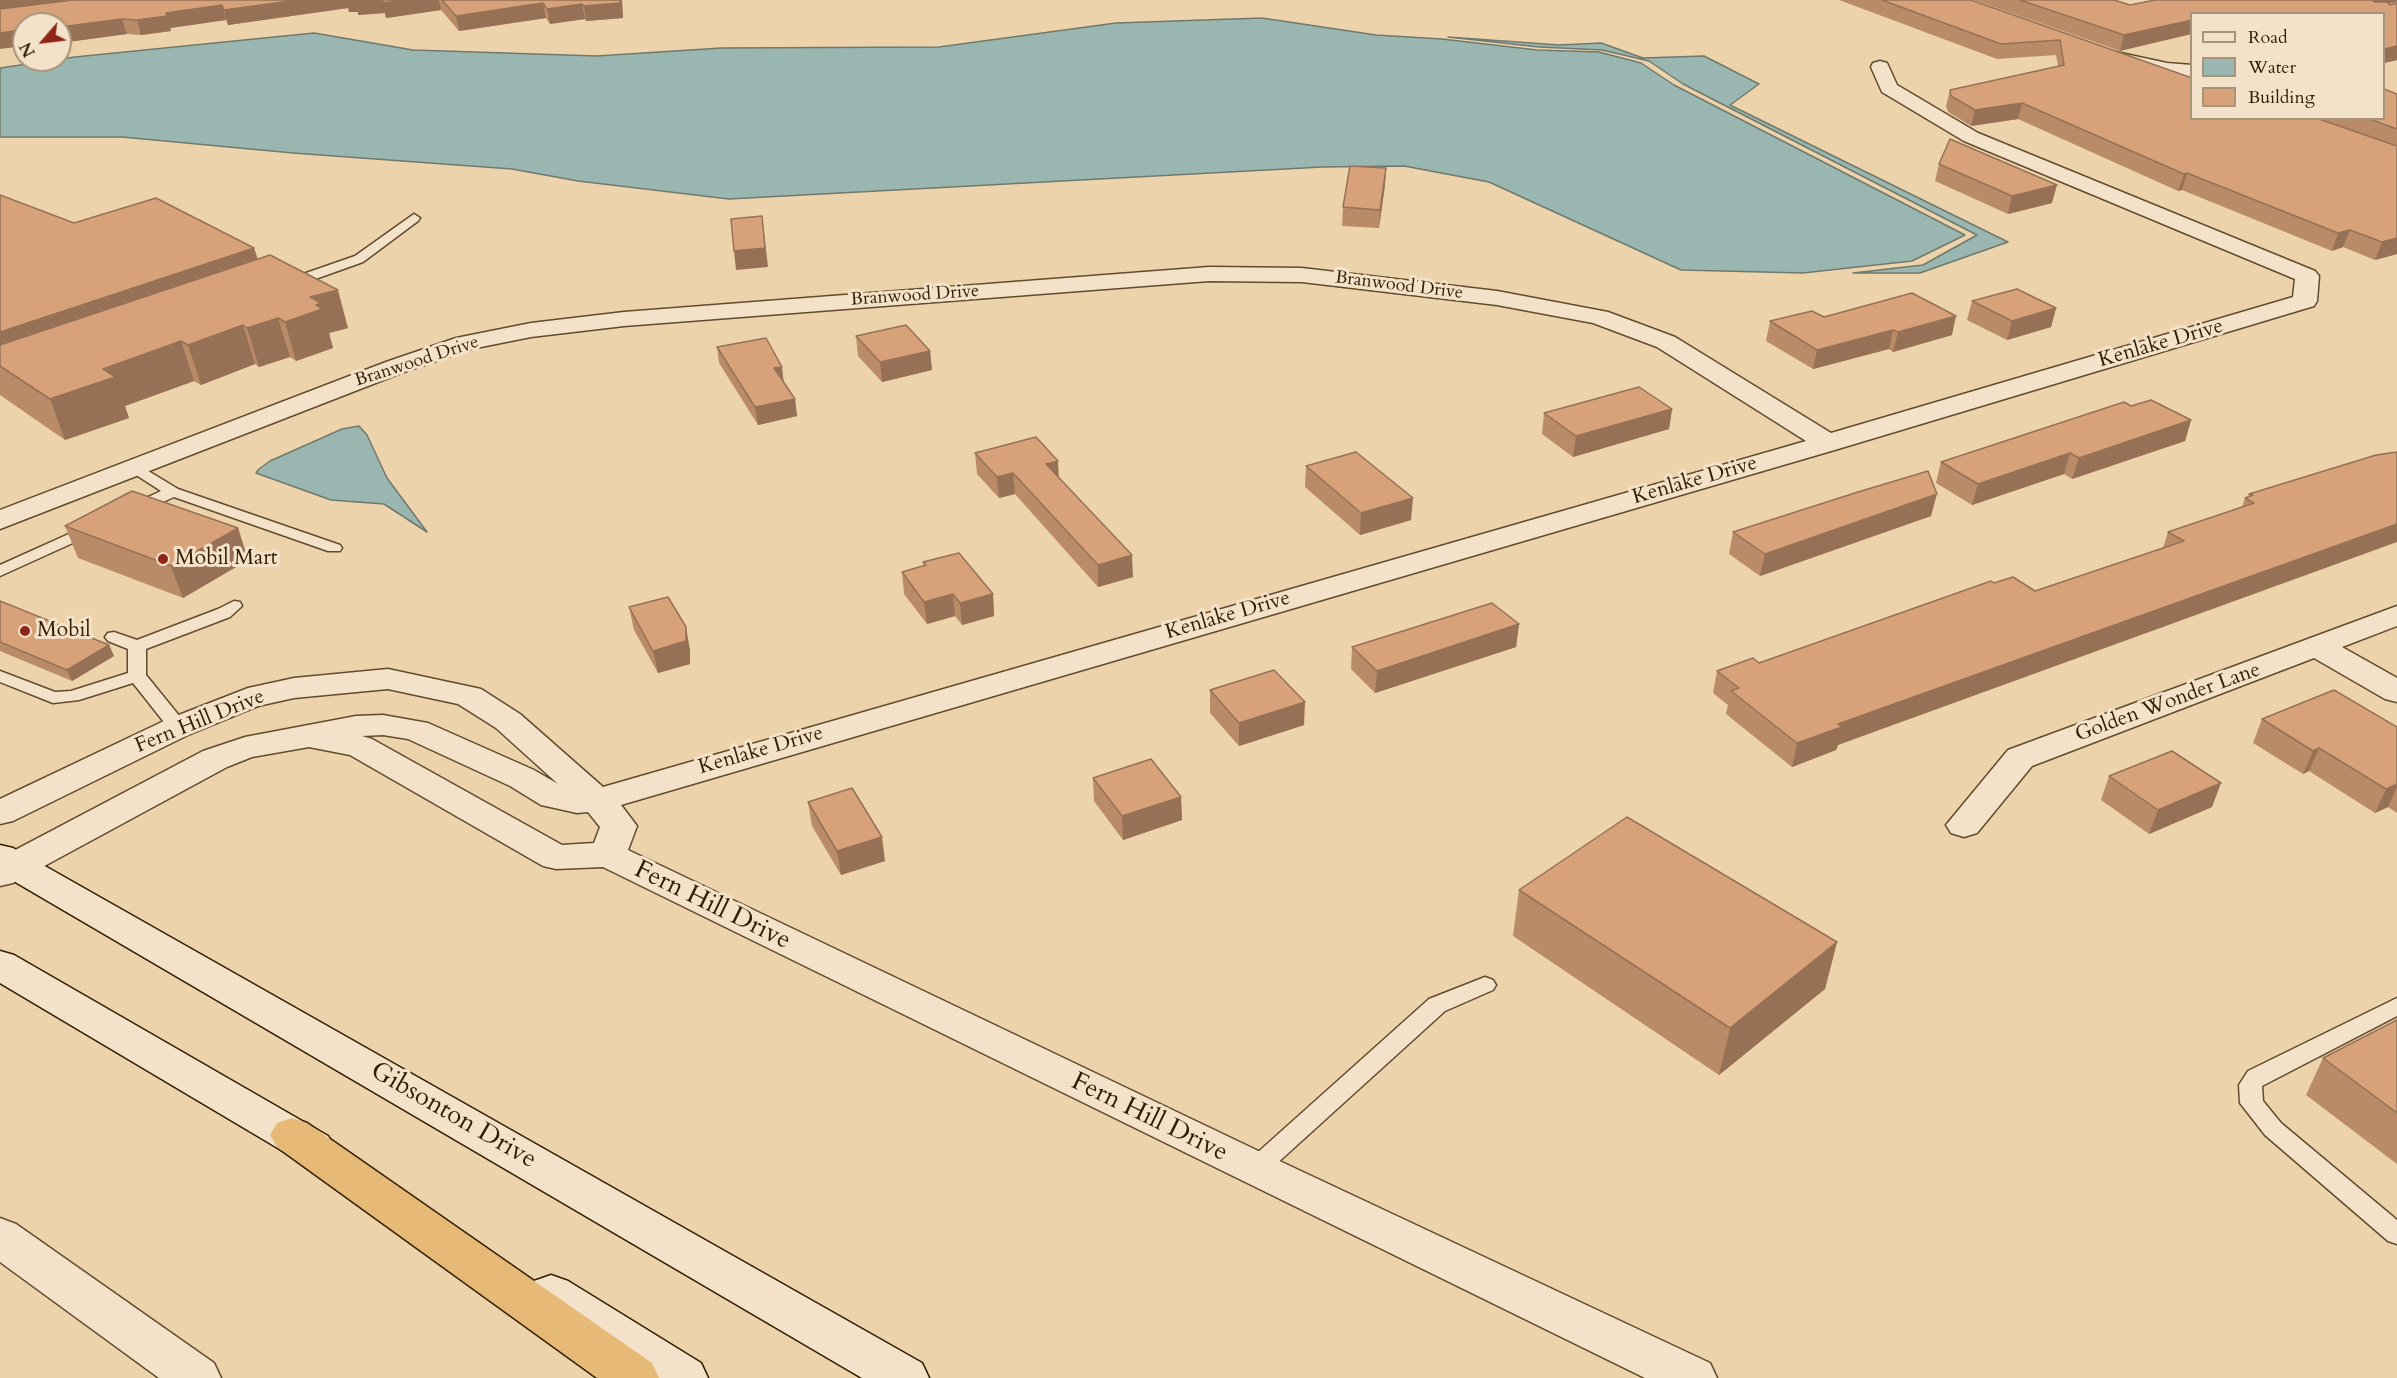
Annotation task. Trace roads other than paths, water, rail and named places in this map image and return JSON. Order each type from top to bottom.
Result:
[{"type":"highway","points":[[292,1135],[635,1378]]},
{"type":"street","points":[[2104,54],[2167,69],[2190,71]]},
{"type":"street","name":"Kenlake Drive","points":[[309,737],[356,726],[383,725],[416,730],[522,778],[555,797],[577,802],[597,800],[1828,443],[2305,301],[2307,276],[1971,137],[1889,88],[1880,67]]},
{"type":"street","name":"Branwood Drive","points":[[0,520],[405,363],[465,343],[531,330],[624,319],[1209,274],[1302,275],[1497,298],[1599,317],[1666,342],[1828,443]]},
{"type":"street","name":"Golden Wonder Lane","points":[[1964,825],[2020,758],[2319,647],[2397,615]]},
{"type":"street","points":[[2319,647],[2397,692]]},
{"type":"street","name":"Fern Hill Drive","points":[[0,813],[178,727],[248,698],[294,688],[388,679],[468,696],[508,721],[597,800],[619,826],[608,855]]},
{"type":"street","name":"Fern Hill Drive","points":[[5,866],[215,759],[245,748],[309,737],[360,746],[556,857],[608,855],[1254,1169],[1693,1378]]},
{"type":"street","name":"Gibsonton Drive","points":[[5,866],[331,1046],[905,1378]]},
{"type":"street","points":[[0,965],[292,1135],[684,1378]]},
{"type":"street","points":[[0,1237],[197,1378]]},
{"type":"lane","points":[[270,290],[359,259],[414,218]]},
{"type":"lane","points":[[135,468],[173,492],[334,548]]},
{"type":"lane","points":[[0,571],[173,492]]},
{"type":"lane","points":[[114,637],[137,646],[224,613],[234,606]]},
{"type":"lane","points":[[137,646],[137,676],[178,727]]},
{"type":"lane","points":[[0,676],[53,698],[73,696],[137,676]]},
{"type":"lane","points":[[1254,1169],[1437,1005],[1485,985]]},
{"type":"lane","points":[[2397,1006],[2256,1077],[2250,1085],[2252,1103],[2272,1129],[2397,1234]]},
{"type":"water","points":[[1262,18],[1376,35],[1442,39],[1537,50],[1599,52],[1641,63],[1674,85],[1965,235],[1912,261],[1803,273],[1681,270],[1489,182],[1404,166],[1322,167],[729,199],[578,181],[512,169],[293,153],[122,137],[0,137],[0,68],[12,66],[12,72],[72,72],[72,57],[75,57],[314,33],[413,50],[597,56],[721,48],[939,47],[1116,23]]},
{"type":"water","points":[[1448,37],[1559,45],[1601,43],[1643,58],[1704,56],[1759,84],[1730,105],[2008,242],[1920,273],[1853,273],[1923,265],[1977,235],[1683,84],[1649,61],[1602,50],[1539,47]]},
{"type":"water","points":[[359,426],[367,435],[387,478],[427,532],[384,504],[331,500],[256,473],[270,461],[342,429]]},
{"type":"place","name":"Mobil Mart","points":[[163,559]]},
{"type":"place","name":"Mobil","points":[[25,631]]}]
